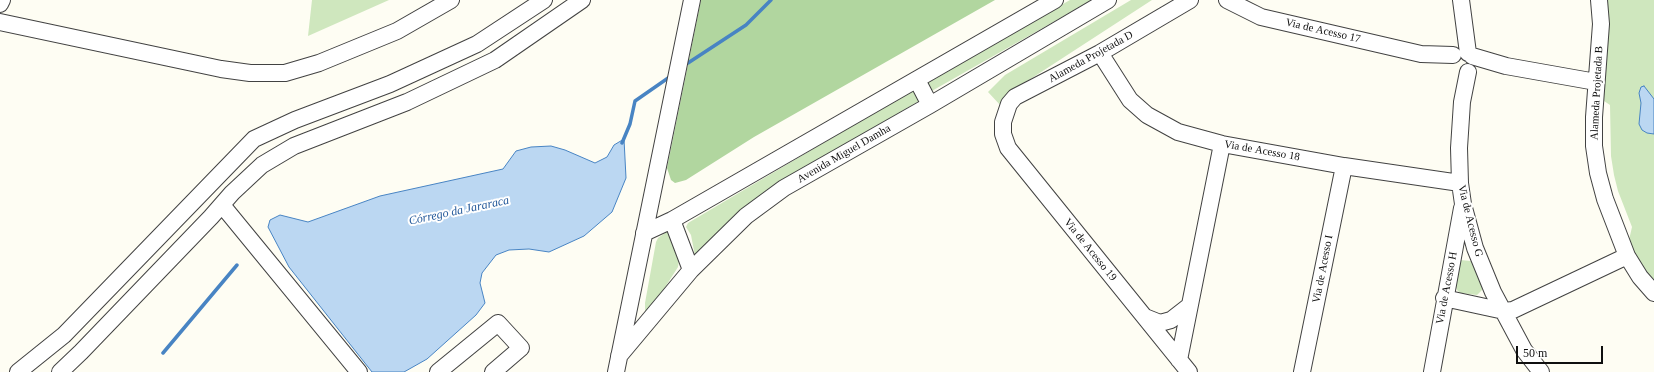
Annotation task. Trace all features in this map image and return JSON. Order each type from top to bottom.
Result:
[{"type":"street","points":[[0,4],[2,0]]},
{"type":"street","points":[[0,22],[222,69],[250,72],[285,73],[319,63],[397,31],[451,0]]},
{"type":"street","points":[[18,372],[64,335],[254,139],[295,120],[390,84],[477,44],[544,0]]},
{"type":"street","points":[[60,372],[262,164],[294,146],[407,102],[495,60],[582,0]]},
{"type":"street","points":[[616,372],[692,0]]},
{"type":"street","points":[[644,232],[672,220],[1055,0]]},
{"type":"street","name":"Avenida Miguel Damha","points":[[619,356],[691,270],[746,216],[784,188],[930,105],[1108,0]]},
{"type":"street","name":"Alameda Projetada D","points":[[1003,122],[1009,104],[1015,97],[1100,53],[1190,0]]},
{"type":"street","name":"Via de Acesso 17","points":[[1227,0],[1261,17],[1421,54],[1462,62],[1506,66],[1596,82]]},
{"type":"street","name":"Alameda Projetada B","points":[[1599,0],[1601,24],[1596,82],[1594,146],[1598,173],[1607,205],[1627,256],[1640,277],[1654,292]]},
{"type":"street","name":"Via de Acesso G","points":[[1461,1],[1462,102],[1459,148],[1460,183],[1463,204],[1475,248],[1493,292],[1524,350],[1541,372]]},
{"type":"street","name":"Via de Acesso 18","points":[[1100,53],[1130,100],[1147,115],[1178,132],[1222,144],[1344,166],[1460,183]]},
{"type":"street","points":[[917,80],[930,105]]},
{"type":"street","name":"Via de Acesso 19","points":[[1003,122],[1003,134],[1008,148],[1184,366]]},
{"type":"street","points":[[1184,366],[1189,306],[1222,144]]},
{"type":"street","name":"Via de Acesso I","points":[[1302,372],[1344,166]]},
{"type":"street","points":[[217,178],[227,199],[359,372]]},
{"type":"street","points":[[193,202],[211,218]]},
{"type":"street","name":"Via de Acesso H","points":[[1432,372],[1444,298],[1463,204]]},
{"type":"street","points":[[672,220],[691,270]]},
{"type":"street","points":[[1444,298],[1504,311],[1513,310],[1627,256]]},
{"type":"street","points":[[1145,317],[1160,323],[1171,320],[1189,306]]},
{"type":"street","points":[[438,372],[498,323],[521,348],[493,372]]},
{"type":"green space","points":[[312,0],[389,0],[308,36]]},
{"type":"green space","points":[[701,0],[995,0],[754,137],[686,180],[675,183],[671,180],[667,168]]},
{"type":"green space","points":[[1070,0],[1092,0],[930,92],[925,83]]},
{"type":"green space","points":[[1131,0],[1152,0],[1015,89],[1001,106],[988,92],[1005,75]]},
{"type":"green space","points":[[1606,0],[1654,0],[1654,283],[1630,247],[1629,240],[1632,227],[1618,191],[1614,175],[1611,156],[1610,105],[1604,101],[1602,97],[1607,48]]},
{"type":"green space","points":[[918,87],[924,98],[768,191],[695,256],[691,235],[686,227],[688,223]]},
{"type":"green space","points":[[669,230],[680,253],[678,267],[648,314],[645,311],[645,303],[656,242],[658,238]]},
{"type":"green space","points":[[1460,260],[1471,261],[1482,285],[1482,290],[1477,295],[1460,293],[1457,290],[1456,287]]},
{"type":"water","points":[[1644,86],[1654,99],[1654,134],[1647,133],[1642,130],[1639,124],[1641,103],[1639,93],[1641,87]]},
{"type":"water","points":[[624,139],[626,178],[612,212],[584,236],[549,252],[529,249],[509,250],[496,255],[482,273],[480,283],[485,303],[476,315],[427,359],[404,372],[372,372],[289,267],[268,227],[270,220],[280,215],[308,222],[380,196],[503,169],[516,151],[531,147],[551,146],[565,150],[595,163],[607,157],[614,145]]},
{"type":"waterway","name":"Córrego da Jararaca","points":[[688,63],[746,25],[771,0]]},
{"type":"waterway","name":"Córrego da Jararaca","points":[[622,143],[630,124],[635,101],[671,76]]},
{"type":"waterway","name":"Córrego da Jararaca","points":[[163,353],[237,265]]}]
